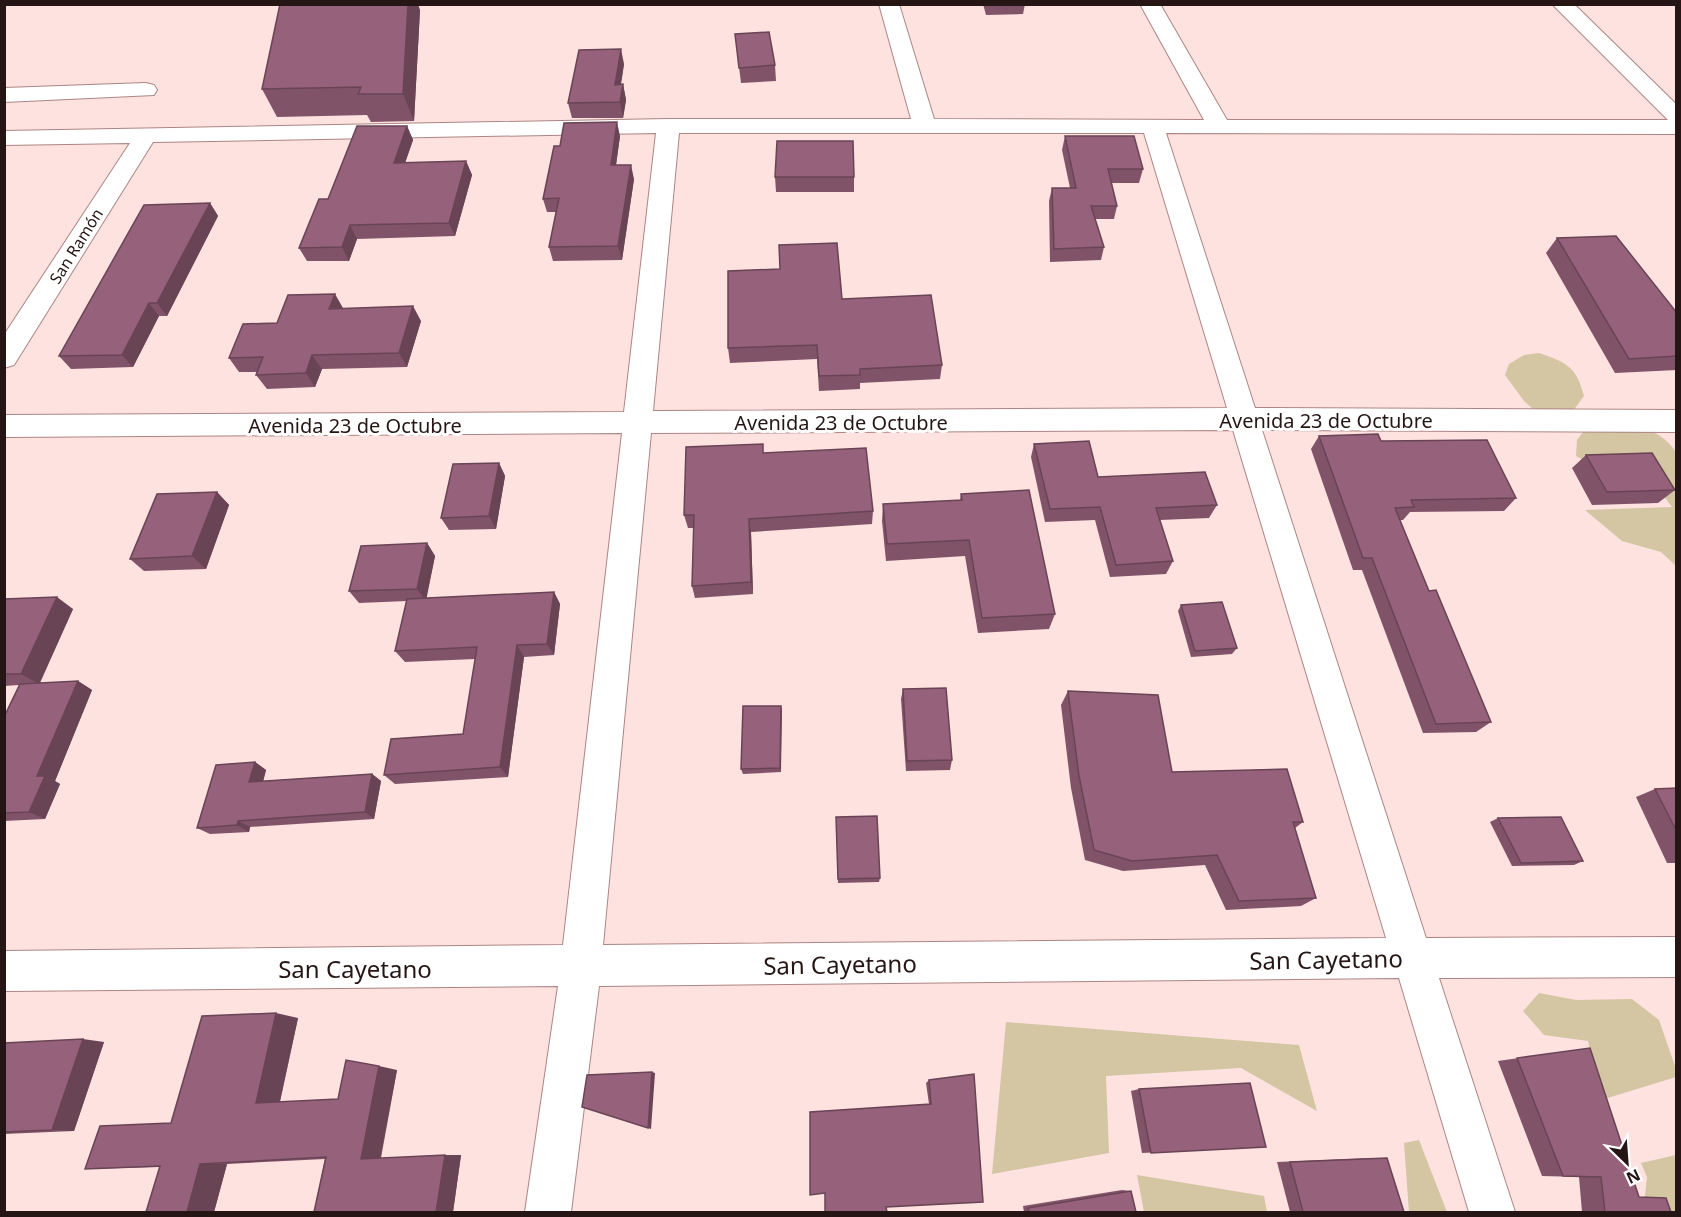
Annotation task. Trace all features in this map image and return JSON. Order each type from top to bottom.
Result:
[{"type":"street","points":[[889,4],[924,125]]},
{"type":"street","points":[[1150,4],[1220,128]]},
{"type":"street","points":[[1562,4],[1677,116]]},
{"type":"street","points":[[4,95],[146,90]]},
{"type":"street","points":[[548,1212],[581,966],[639,424],[668,126]]},
{"type":"street","points":[[4,138],[668,126],[1677,127]]},
{"type":"street","points":[[1153,128],[1492,1212]]},
{"type":"street","name":"San Ramón","points":[[4,358],[147,134]]},
{"type":"street","name":"Avenida 23 de Octubre","points":[[4,426],[1243,419],[1677,421]]},
{"type":"street","name":"San Cayetano","points":[[4,971],[1677,957]]},
{"type":"shaded area","points":[[1539,353],[1563,363],[1578,378],[1584,396],[1570,415],[1535,411],[1524,401],[1505,375],[1509,364],[1524,355]]},
{"type":"shaded area","points":[[1624,427],[1647,430],[1658,434],[1676,452],[1676,566],[1661,552],[1622,541],[1585,510],[1672,507],[1655,485],[1598,468],[1576,456],[1577,440],[1586,428]]},
{"type":"shaded area","points":[[1539,993],[1576,1000],[1632,999],[1659,1020],[1676,1069],[1676,1077],[1601,1100],[1588,1041],[1544,1035],[1523,1011]]},
{"type":"shaded area","points":[[1006,1022],[1299,1045],[1317,1111],[1241,1068],[1106,1076],[1109,1153],[992,1174]]},
{"type":"shaded area","points":[[1419,1140],[1447,1212],[1409,1212],[1404,1143]]},
{"type":"shaded area","points":[[1676,1155],[1676,1212],[1651,1212],[1644,1204],[1647,1177],[1641,1163]]},
{"type":"shaded area","points":[[1137,1175],[1264,1196],[1267,1212],[1144,1212]]},
{"type":"building","points":[[280,4],[408,4],[403,94],[358,94],[361,87],[262,89]]},
{"type":"building","points":[[769,32],[775,65],[739,68],[735,34]]},
{"type":"building","points":[[621,49],[615,85],[623,84],[620,102],[568,103],[579,50]]},
{"type":"building","points":[[617,122],[611,165],[631,165],[618,246],[549,247],[559,198],[543,199],[554,146],[560,146],[564,123]]},
{"type":"building","points":[[357,126],[407,126],[394,163],[466,161],[449,223],[350,225],[342,247],[299,248],[319,199],[328,199]]},
{"type":"building","points":[[1065,136],[1134,136],[1143,169],[1108,169],[1117,206],[1091,206],[1104,247],[1054,249],[1052,188],[1076,188]]},
{"type":"building","points":[[777,141],[853,141],[854,177],[775,177]]},
{"type":"building","points":[[210,203],[157,303],[149,303],[122,355],[59,356],[144,205]]},
{"type":"building","points":[[1616,236],[1677,313],[1677,356],[1629,359],[1557,238]]},
{"type":"building","points":[[837,243],[842,299],[931,295],[942,365],[860,369],[860,375],[819,376],[817,345],[728,348],[728,271],[780,269],[779,245]]},
{"type":"building","points":[[335,294],[329,309],[413,306],[399,353],[312,355],[306,373],[256,375],[263,357],[229,358],[243,324],[277,323],[288,295]]},
{"type":"building","points":[[1378,434],[1381,441],[1487,440],[1516,498],[1411,500],[1414,507],[1395,508],[1429,591],[1436,590],[1491,722],[1436,724],[1372,558],[1363,558],[1319,436]]},
{"type":"building","points":[[1089,441],[1098,477],[1205,472],[1217,505],[1156,508],[1173,561],[1116,565],[1100,507],[1050,509],[1034,444]]},
{"type":"building","points":[[763,444],[763,453],[866,448],[873,511],[749,519],[751,582],[692,586],[694,515],[684,515],[686,447]]},
{"type":"building","points":[[1652,453],[1675,490],[1607,492],[1586,455]]},
{"type":"building","points":[[499,463],[489,516],[441,518],[453,464]]},
{"type":"building","points":[[1029,490],[1055,614],[982,618],[969,540],[887,544],[883,504],[962,500],[961,494]]},
{"type":"building","points":[[217,492],[192,556],[130,559],[157,494]]},
{"type":"building","points":[[427,543],[417,589],[349,591],[361,546]]},
{"type":"building","points":[[554,592],[547,644],[517,645],[500,767],[384,775],[391,739],[463,734],[477,647],[395,651],[407,599]]},
{"type":"building","points":[[57,597],[21,674],[4,674],[4,599]]},
{"type":"building","points":[[1222,602],[1237,648],[1195,651],[1181,605]]},
{"type":"building","points":[[78,681],[37,776],[45,776],[29,812],[4,813],[4,717],[20,684]]},
{"type":"building","points":[[946,688],[952,760],[907,761],[903,689]]},
{"type":"building","points":[[1068,691],[1158,695],[1172,772],[1287,769],[1303,822],[1293,822],[1316,898],[1239,901],[1217,855],[1132,861],[1094,850],[1079,776]]},
{"type":"building","points":[[743,706],[781,706],[780,768],[741,769]]},
{"type":"building","points":[[255,762],[249,782],[372,774],[365,812],[238,821],[237,825],[197,828],[216,765]]},
{"type":"building","points":[[1677,788],[1677,832],[1655,789]]},
{"type":"building","points":[[877,816],[880,878],[838,879],[836,817]]},
{"type":"building","points":[[1561,817],[1583,861],[1521,863],[1498,818]]},
{"type":"building","points":[[276,1013],[256,1103],[338,1099],[346,1060],[379,1066],[361,1159],[445,1155],[436,1212],[314,1212],[326,1157],[200,1164],[187,1212],[146,1212],[160,1166],[85,1169],[100,1126],[171,1123],[202,1016]]},
{"type":"building","points":[[83,1039],[52,1130],[4,1132],[4,1043]]},
{"type":"building","points":[[1590,1048],[1639,1197],[1666,1198],[1671,1212],[1605,1212],[1601,1177],[1563,1176],[1517,1058]]},
{"type":"building","points":[[652,1072],[648,1128],[582,1107],[587,1075]]},
{"type":"building","points":[[974,1074],[983,1202],[886,1207],[887,1212],[825,1212],[825,1193],[810,1195],[810,1112],[931,1104],[929,1080]]},
{"type":"building","points":[[1250,1083],[1266,1147],[1151,1153],[1139,1089]]},
{"type":"building","points":[[1387,1158],[1404,1212],[1303,1212],[1290,1162]]},
{"type":"building","points":[[1131,1191],[1136,1212],[1029,1212],[1028,1208]]}]
